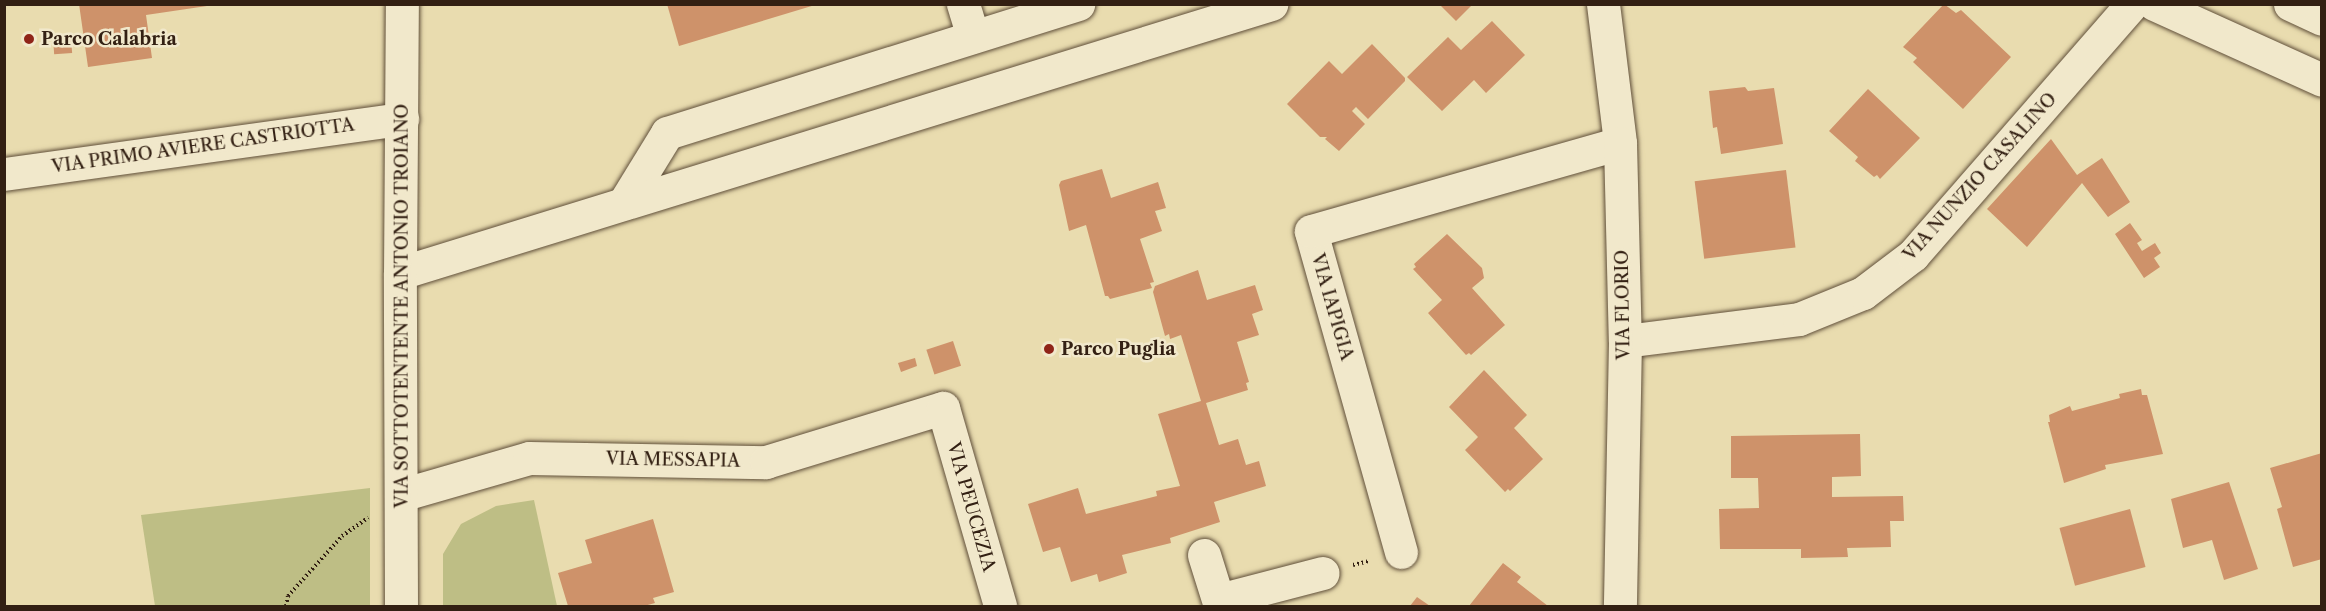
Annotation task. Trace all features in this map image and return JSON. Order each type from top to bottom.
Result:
[{"type":"street","name":"VIA SOTTOTENTENTE ANTONIO TROIANO","points":[[401,606],[402,4]]},
{"type":"street","points":[[963,4],[973,37]]},
{"type":"street","points":[[624,203],[667,133],[1078,4]]},
{"type":"street","points":[[400,273],[1271,4]]},
{"type":"street","name":"VIA FLORIO","points":[[1603,4],[1620,142],[1625,341],[1620,606]]},
{"type":"street","name":"VIA NUNZIO CASALINO","points":[[1625,341],[1799,319],[1863,293],[1913,255],[2132,4]]},
{"type":"street","points":[[2154,4],[2322,81]]},
{"type":"street","points":[[2290,4],[2322,19]]},
{"type":"street","name":"VIA PRIMO AVIERE CASTRIOTTA","points":[[4,174],[402,119]]},
{"type":"street","name":"VIA IAPIGIA","points":[[1401,552],[1311,231],[1620,142]]},
{"type":"street","name":"VIA MESSAPIA","points":[[401,495],[529,458],[766,462],[943,408]]},
{"type":"street","name":"VIA PEUCEZIA","points":[[943,408],[1000,606]]},
{"type":"street","points":[[1204,555],[1220,603],[1323,573]]},
{"type":"path","points":[[286,606],[288,596],[342,536],[401,495]]},
{"type":"path","points":[[1323,573],[1401,552]]},
{"type":"green space","points":[[370,488],[370,606],[155,606],[141,515]]},
{"type":"green space","points":[[534,500],[557,606],[443,606],[443,554],[461,524],[496,506]]},
{"type":"building","points":[[79,4],[207,4],[207,6],[146,15],[152,58],[88,67]]},
{"type":"building","points":[[667,4],[815,4],[815,5],[679,46]]},
{"type":"building","points":[[1439,4],[1473,4],[1456,21]]},
{"type":"building","points":[[1944,4],[1956,13],[1961,10],[2011,57],[1963,109],[1913,62],[1917,58],[1903,47]]},
{"type":"building","points":[[1492,21],[1525,55],[1486,93],[1474,80],[1442,111],[1407,77],[1448,37],[1461,50]]},
{"type":"building","points":[[71,37],[72,53],[54,54],[53,38]]},
{"type":"building","points":[[1372,44],[1405,78],[1405,81],[1368,119],[1356,107],[1352,111],[1365,124],[1339,151],[1325,139],[1327,137],[1320,137],[1287,104],[1329,61],[1342,74]]},
{"type":"building","points":[[1745,87],[1748,91],[1774,88],[1783,144],[1721,154],[1717,127],[1713,128],[1709,91]]},
{"type":"building","points":[[1868,89],[1920,138],[1880,179],[1877,175],[1874,177],[1855,161],[1858,157],[1829,131]]},
{"type":"building","points":[[2051,139],[2077,175],[2102,158],[2130,202],[2108,217],[2082,183],[2027,247],[1987,209]]},
{"type":"building","points":[[1102,169],[1111,198],[1158,182],[1166,208],[1155,211],[1162,231],[1140,239],[1154,282],[1150,283],[1152,288],[1110,299],[1105,296],[1086,225],[1069,231],[1059,185],[1061,181]]},
{"type":"building","points":[[1786,170],[1796,247],[1704,259],[1695,181]]},
{"type":"building","points":[[2130,223],[2142,240],[2137,243],[2142,251],[2155,243],[2161,253],[2154,258],[2160,267],[2144,278],[2115,234]]},
{"type":"building","points":[[1447,234],[1482,268],[1484,278],[1472,288],[1505,325],[1471,355],[1469,353],[1466,355],[1428,313],[1442,300],[1413,269],[1416,267],[1414,264]]},
{"type":"building","points":[[1198,270],[1207,300],[1255,285],[1263,310],[1252,314],[1259,335],[1237,342],[1249,382],[1246,383],[1248,390],[1206,403],[1219,445],[1238,439],[1246,465],[1259,461],[1266,486],[1214,502],[1220,522],[1170,538],[1171,543],[1122,555],[1127,573],[1099,582],[1097,574],[1071,582],[1060,547],[1043,552],[1028,504],[1078,488],[1086,514],[1157,496],[1156,491],[1180,486],[1158,414],[1201,401],[1181,335],[1170,339],[1169,334],[1165,336],[1153,292],[1155,286]]},
{"type":"building","points":[[953,341],[961,366],[934,374],[926,350]]},
{"type":"building","points":[[915,358],[917,366],[901,372],[898,363]]},
{"type":"building","points":[[1484,370],[1527,415],[1514,428],[1543,459],[1510,491],[1508,489],[1505,492],[1465,450],[1478,437],[1449,407]]},
{"type":"building","points":[[2141,389],[2142,395],[2147,395],[2163,454],[2105,465],[2106,469],[2064,483],[2048,422],[2050,422],[2049,415],[2070,406],[2072,411],[2120,398],[2119,394]]},
{"type":"building","points":[[1860,434],[1861,476],[1832,477],[1832,497],[1903,496],[1904,521],[1890,521],[1891,547],[1847,548],[1848,557],[1801,558],[1801,549],[1720,549],[1719,509],[1759,508],[1758,478],[1731,478],[1731,436]]},
{"type":"building","points":[[2322,453],[2322,559],[2293,567],[2277,509],[2282,507],[2270,468]]},
{"type":"building","points":[[2229,482],[2258,569],[2224,580],[2212,540],[2183,548],[2171,499]]},
{"type":"building","points":[[2130,509],[2146,567],[2075,586],[2059,528]]},
{"type":"building","points":[[653,519],[674,592],[653,598],[655,603],[644,606],[568,606],[558,573],[592,563],[585,540]]},
{"type":"building","points":[[1503,563],[1521,577],[1517,582],[1548,606],[1469,606]]},
{"type":"building","points":[[1417,597],[1430,606],[1410,606]]},
{"type":"place","name":"Parco Calabria","points":[[29,39]]},
{"type":"place","name":"Parco Puglia","points":[[1049,349]]}]
